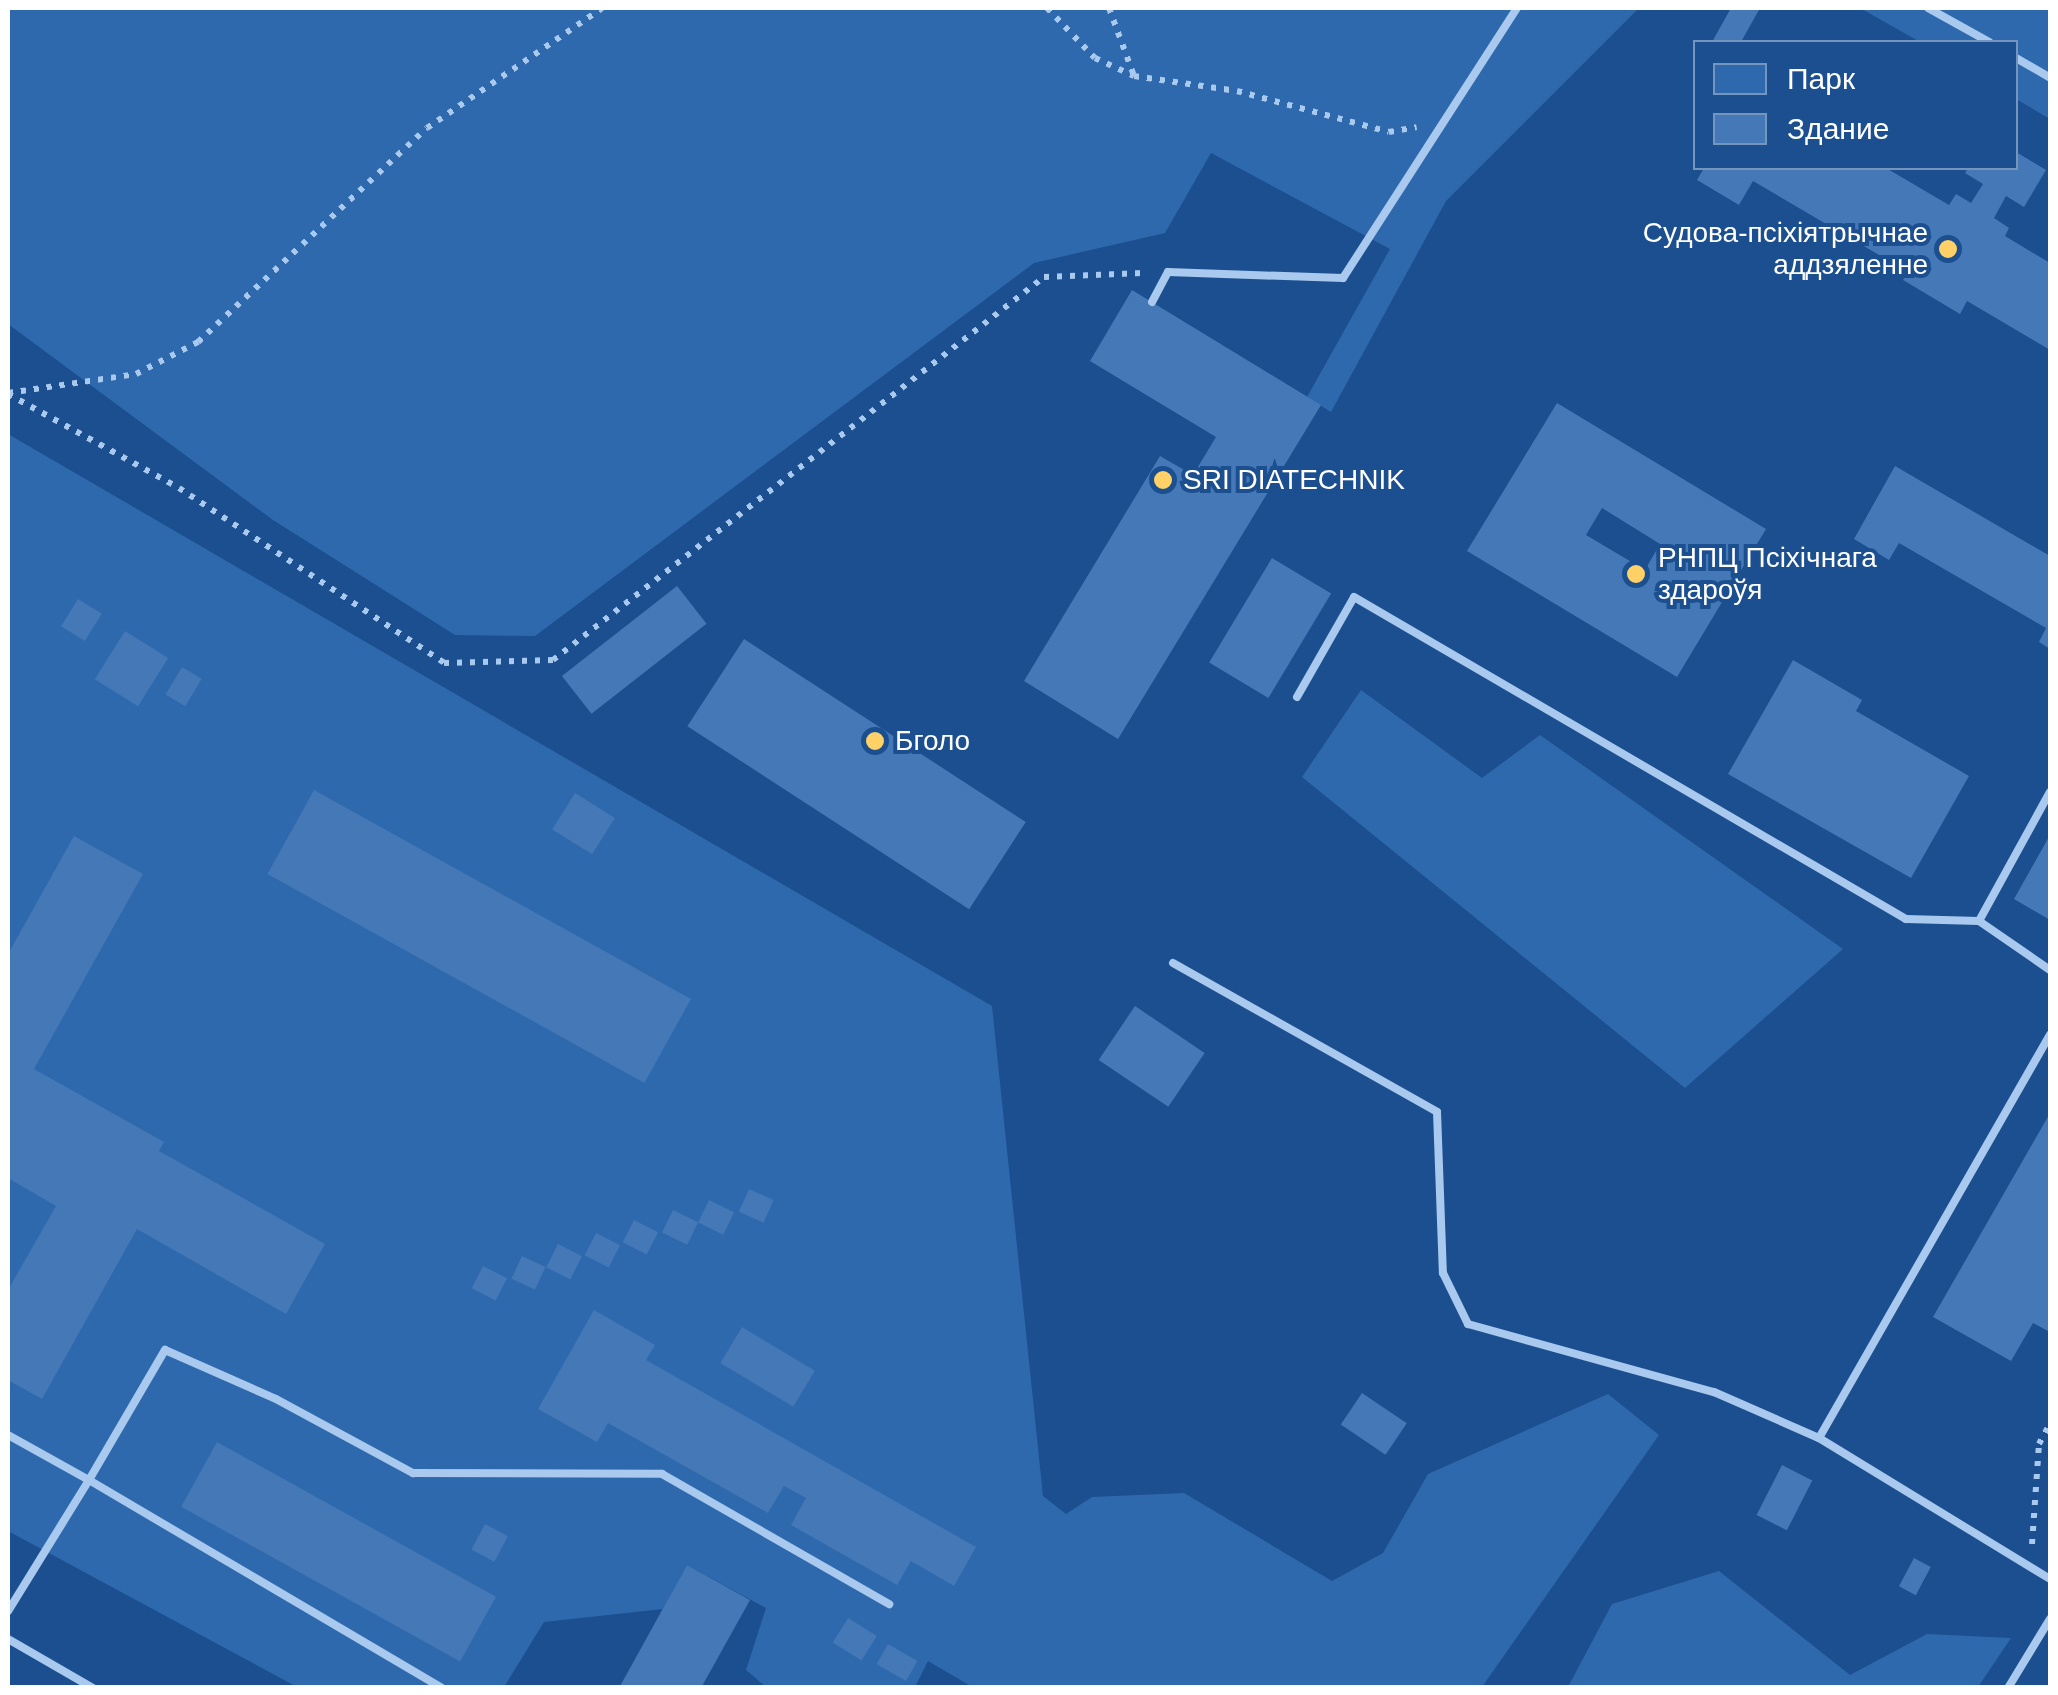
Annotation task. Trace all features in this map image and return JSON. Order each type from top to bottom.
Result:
[{"type":"lane","points":[[1152,302],[1168,272],[1343,278],[1517,8]]},
{"type":"lane","points":[[1928,8],[1984,40]]},
{"type":"lane","points":[[2018,59],[2050,78]]},
{"type":"lane","points":[[1297,698],[1354,597],[1906,919],[1980,922],[2050,970]]},
{"type":"lane","points":[[1980,922],[2050,792]]},
{"type":"lane","points":[[1173,963],[1437,1112],[1443,1274],[1468,1324],[1714,1392],[1820,1438],[2050,1579]]},
{"type":"lane","points":[[1820,1438],[2050,1036]]},
{"type":"lane","points":[[8,1611],[166,1350],[276,1399],[414,1473],[662,1474],[889,1604]]},
{"type":"lane","points":[[8,1435],[442,1688]]},
{"type":"lane","points":[[2008,1688],[2050,1619]]},
{"type":"lane","points":[[8,1638],[93,1688]]},
{"type":"path","points":[[8,393],[136,374],[198,342],[427,128],[602,8]]},
{"type":"path","points":[[1047,8],[1094,58],[1134,76],[1237,91],[1389,132],[1443,123]]},
{"type":"path","points":[[1109,8],[1134,76]]},
{"type":"path","points":[[8,393],[179,488],[444,663],[552,660],[1044,277],[1168,272]]},
{"type":"path","points":[[2030,1567],[2039,1444],[2050,1423]]},
{"type":"path","points":[[2039,1444],[2050,1443]]},
{"type":"green space","points":[[8,8],[1639,8],[1446,201],[1331,412],[1307,397],[1390,249],[1211,153],[1165,233],[1034,263],[535,636],[455,635],[273,520],[8,324]]},
{"type":"green space","points":[[1860,8],[2050,8],[2050,119],[2018,100],[2018,40],[1916,40]]},
{"type":"green space","points":[[8,434],[992,1006],[1043,1496],[1066,1514],[1092,1497],[1184,1493],[1332,1581],[1383,1553],[1428,1474],[1608,1394],[1659,1435],[1482,1687],[974,1688],[928,1661],[915,1687],[766,1687],[746,1670],[766,1608],[687,1565],[663,1609],[544,1622],[504,1687],[297,1687],[8,1531]]},
{"type":"green space","points":[[1361,690],[1482,778],[1540,735],[1843,949],[1685,1088],[1302,777]]},
{"type":"green space","points":[[1719,1571],[1850,1675],[1927,1634],[2011,1638],[1978,1687],[1568,1687],[1612,1604]]},
{"type":"building","points":[[1731,8],[1760,8],[1742,40],[1713,40]]},
{"type":"building","name":"Судова-псіхіятрычнае аддзяленне","points":[[2018,153],[2046,170],[2024,207],[2006,196],[1994,218],[2009,228],[2005,236],[2050,263],[2050,350],[1967,301],[1960,314],[1903,280],[1908,272],[1753,181],[1739,205],[1697,180],[1703,170],[1889,170],[1949,205],[1956,194],[1971,203],[1983,184],[1965,173],[2018,170]]},
{"type":"building","points":[[1132,290],[1321,405],[1118,739],[1024,681],[1160,456],[1193,475],[1216,437],[1090,361]]},
{"type":"building","points":[[1557,403],[1766,529],[1677,677],[1467,551]],"holes":[[[1602,508],[1660,544],[1645,570],[1586,535]]]},
{"type":"building","points":[[1895,466],[2050,556],[2050,649],[2039,642],[2046,628],[1899,543],[1889,560],[1854,539]]},
{"type":"building","points":[[1272,558],[1331,594],[1268,698],[1209,663]]},
{"type":"building","points":[[677,586],[707,624],[592,714],[562,676]]},
{"type":"building","points":[[78,599],[102,614],[85,641],[61,626]]},
{"type":"building","points":[[125,631],[168,658],[138,706],[95,679]]},
{"type":"building","points":[[744,639],[1026,822],[969,909],[687,726]]},
{"type":"building","points":[[1793,660],[1862,700],[1856,711],[1969,776],[1911,878],[1728,774]]},
{"type":"building","points":[[182,667],[202,679],[185,706],[166,694]]},
{"type":"building","points":[[314,790],[691,999],[644,1083],[267,874]]},
{"type":"building","points":[[575,793],[615,818],[592,854],[552,829]]},
{"type":"building","points":[[2050,835],[2050,920],[2014,899]]},
{"type":"building","points":[[74,836],[143,874],[34,1069],[164,1142],[159,1151],[325,1244],[286,1314],[137,1229],[42,1399],[8,1380],[8,1290],[56,1206],[8,1178],[8,954]]},
{"type":"building","points":[[1135,1006],[1205,1053],[1168,1107],[1099,1060]]},
{"type":"building","points":[[2050,1113],[2050,1326],[2048,1331],[2033,1323],[2011,1361],[1933,1317]]},
{"type":"building","points":[[749,1189],[774,1200],[763,1223],[739,1212]]},
{"type":"building","points":[[709,1200],[734,1212],[723,1235],[698,1222]]},
{"type":"building","points":[[673,1210],[698,1222],[687,1245],[662,1232]]},
{"type":"building","points":[[634,1220],[658,1232],[647,1255],[623,1242]]},
{"type":"building","points":[[596,1233],[620,1245],[609,1268],[585,1255]]},
{"type":"building","points":[[558,1244],[582,1256],[570,1279],[546,1267]]},
{"type":"building","points":[[522,1256],[546,1267],[535,1290],[511,1279]]},
{"type":"building","points":[[483,1266],[507,1278],[496,1301],[472,1288]]},
{"type":"building","points":[[594,1310],[655,1345],[646,1360],[976,1547],[954,1586],[911,1561],[897,1585],[791,1525],[806,1498],[784,1486],[768,1513],[608,1423],[597,1442],[538,1409]]},
{"type":"building","points":[[742,1327],[815,1371],[793,1407],[720,1363]]},
{"type":"building","points":[[1362,1393],[1407,1423],[1386,1455],[1341,1425]]},
{"type":"building","points":[[217,1442],[496,1597],[460,1661],[181,1507]]},
{"type":"building","points":[[1782,1465],[1812,1480],[1787,1530],[1757,1515]]},
{"type":"building","points":[[485,1524],[508,1536],[494,1562],[471,1550]]},
{"type":"building","points":[[1914,1558],[1931,1567],[1916,1595],[1899,1586]]},
{"type":"building","points":[[687,1565],[750,1600],[701,1688],[619,1688]]},
{"type":"building","points":[[848,1618],[877,1636],[861,1661],[833,1643]]},
{"type":"building","points":[[888,1644],[917,1661],[906,1681],[876,1664]]},
{"type":"place","name":"Судова-псіхіятрычнае аддзяленне","points":[[1948,249]]},
{"type":"place","name":"SRI DIATECHNIK","points":[[1163,480]]},
{"type":"place","name":"РНПЦ Псіхічнага здароўя","points":[[1636,574]]},
{"type":"place","name":"Бголо","points":[[875,741]]}]
